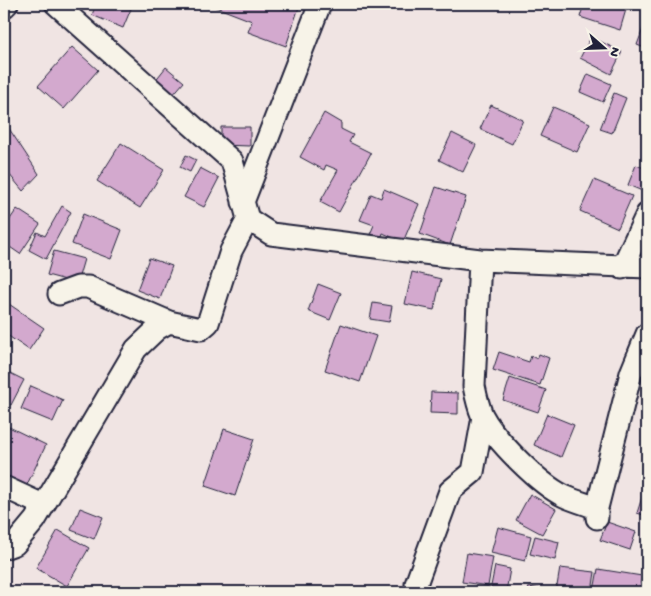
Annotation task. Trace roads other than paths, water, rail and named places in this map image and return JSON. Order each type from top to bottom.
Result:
[{"type":"street","points":[[4,7],[7,4]]},
{"type":"street","points":[[56,4],[232,161],[246,210],[271,234],[480,260],[622,268],[647,267]]},
{"type":"street","points":[[59,294],[88,287],[169,322],[201,329],[208,323],[231,251],[320,4]]},
{"type":"street","points":[[622,268],[647,214]]},
{"type":"street","points":[[480,260],[474,386],[478,406],[483,417],[525,466],[543,483],[597,513],[631,373],[647,334]]},
{"type":"street","points":[[4,548],[15,544],[20,539],[43,505],[136,349],[157,329],[169,322]]},
{"type":"street","points":[[416,584],[450,491],[472,472],[483,417]]},
{"type":"street","points":[[4,487],[43,505]]}]
